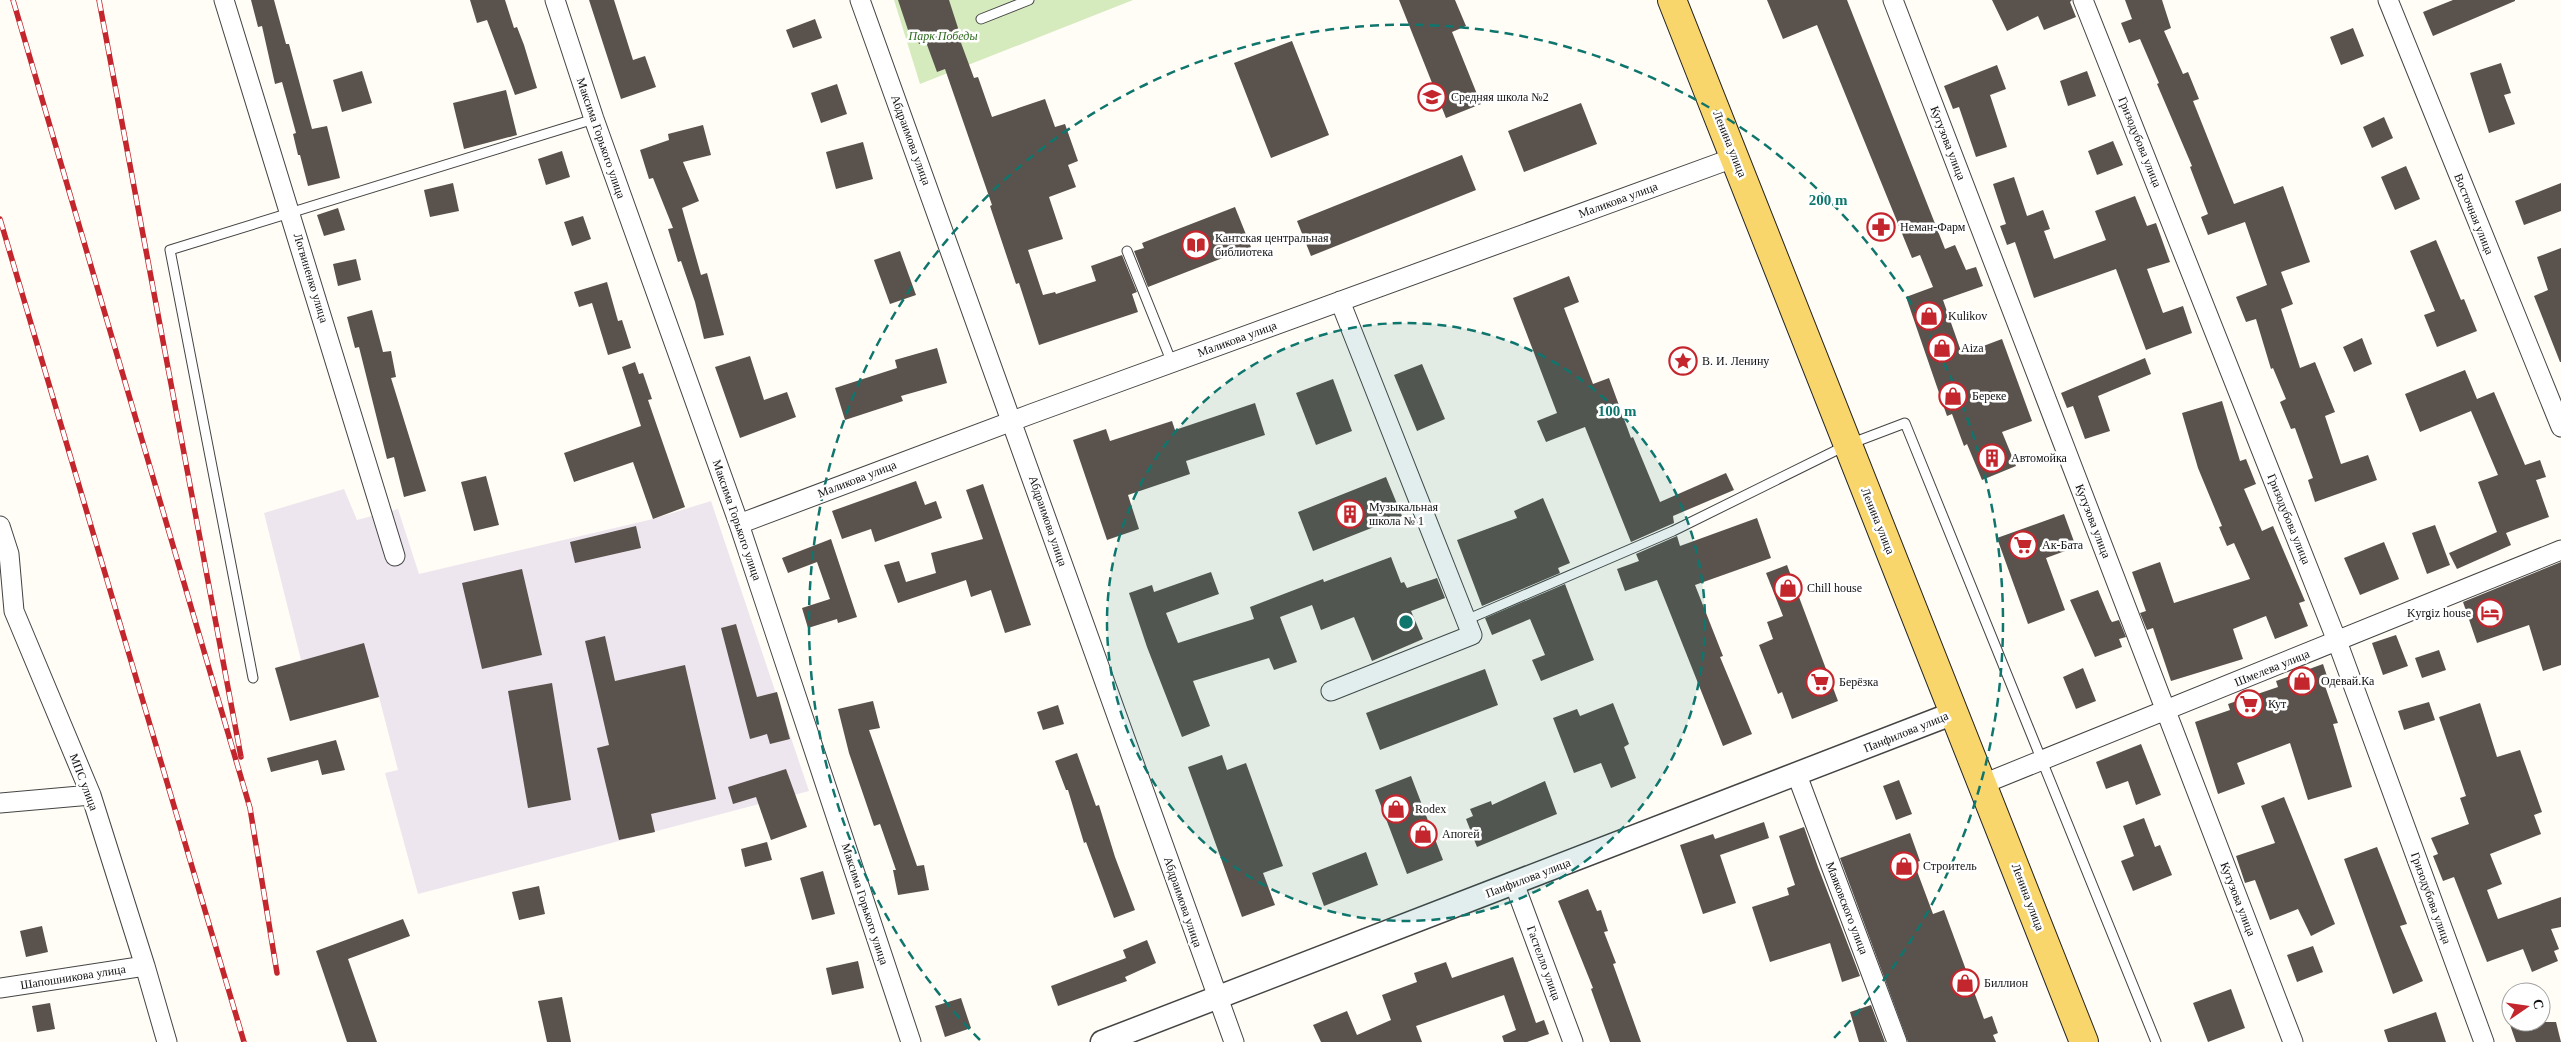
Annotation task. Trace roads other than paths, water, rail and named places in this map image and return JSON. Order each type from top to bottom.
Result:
[{"type":"main road","name":"Ленина улица","points":[[1672,0],[1736,157],[1847,445],[2084,1042]]},
{"type":"street","name":"Логвиненко улица","points":[[224,0],[395,556]]},
{"type":"street","name":"Максима Горького улица","points":[[555,0],[594,119],[739,524],[911,1042]]},
{"type":"street","name":"Абдраимова улица","points":[[860,0],[1013,421],[1234,1042]]},
{"type":"street","name":"Кутузова улица","points":[[1893,0],[2293,1042]]},
{"type":"street","name":"Гризодубова улица","points":[[2084,0],[2337,641],[2484,1042]]},
{"type":"street","name":"Восточная улица","points":[[2388,0],[2561,427]]},
{"type":"street","name":"Маликова улица","points":[[739,524],[1013,421],[1736,157]]},
{"type":"street","points":[[1331,691],[1472,635],[1340,301]]},
{"type":"street","name":"МПС улица","points":[[0,526],[9,554],[14,611],[90,795],[145,966],[167,1042]]},
{"type":"street","name":"Шмелева улица","points":[[1983,784],[2561,550]]},
{"type":"street","name":"Панфилова улица","points":[[1102,1042],[1954,713]]},
{"type":"street","name":"Маяковского улица","points":[[1797,775],[1897,1042]]},
{"type":"street","points":[[0,803],[90,795]]},
{"type":"street","name":"Гастелло улица","points":[[1514,883],[1573,1042]]},
{"type":"street","name":"Шапошникова улица","points":[[0,988],[145,966]]},
{"type":"lane","points":[[980,19],[1029,0]]},
{"type":"lane","points":[[253,678],[170,250],[594,119]]},
{"type":"lane","points":[[1128,251],[1172,363]]},
{"type":"lane","points":[[1466,620],[1673,531],[1847,445],[1905,423],[2156,1042]]},
{"type":"railway","points":[[13,0],[250,808],[277,973]]},
{"type":"railway","points":[[99,0],[241,757]]},
{"type":"railway","points":[[0,219],[244,1042]]},
{"type":"place","name":"Средняя школа №2","points":[[1432,97]]},
{"type":"place","name":"Неман-Фарм","points":[[1881,227]]},
{"type":"place","name":"Кантская центральная библиотека","points":[[1196,245]]},
{"type":"place","name":"Kulikov","points":[[1929,316]]},
{"type":"place","name":"Aiza","points":[[1942,348]]},
{"type":"place","name":"В. И. Ленину","points":[[1683,361]]},
{"type":"place","name":"Береке","points":[[1953,396]]},
{"type":"place","name":"Автомойка","points":[[1992,458]]},
{"type":"place","name":"Музыкальная школа № 1","points":[[1350,514]]},
{"type":"place","name":"Ак-Бата","points":[[2023,545]]},
{"type":"place","name":"Chill house","points":[[1788,588]]},
{"type":"place","name":"Kyrgiz house","points":[[2490,613]]},
{"type":"place","name":"Одевай.Ка","points":[[2302,681]]},
{"type":"place","name":"Берёзка","points":[[1820,682]]},
{"type":"place","name":"Кут","points":[[2249,704]]},
{"type":"place","name":"Rodex","points":[[1396,809]]},
{"type":"place","name":"Апогей","points":[[1423,834]]},
{"type":"place","name":"Строитель","points":[[1904,866]]},
{"type":"place","name":"Биллион","points":[[1965,983]]},
{"type":"park label","name":"Парк Победы","points":[[943,36]]}]
